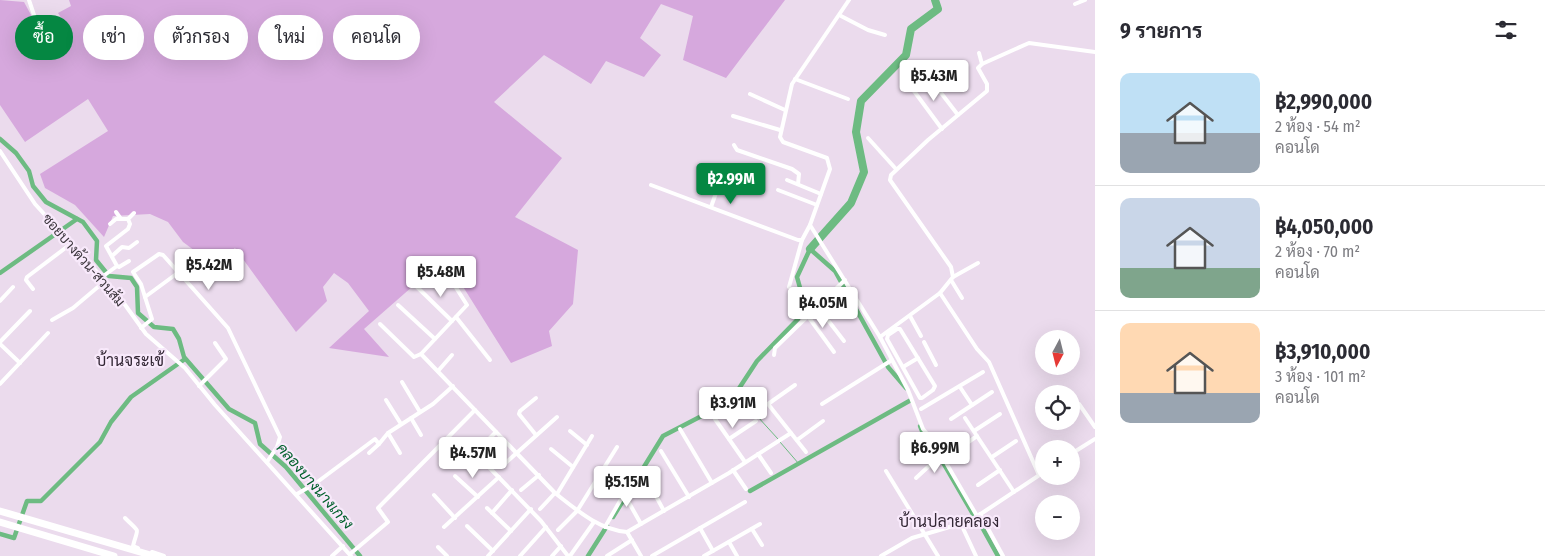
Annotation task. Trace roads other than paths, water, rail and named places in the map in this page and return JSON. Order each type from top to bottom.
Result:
[{"type":"highway","points":[[0,511],[154,556]]},
{"type":"highway","points":[[0,522],[114,556]]},
{"type":"street","points":[[29,0],[34,15]]},
{"type":"street","points":[[790,287],[802,240],[810,225],[830,169],[828,158],[783,142],[780,137],[780,130],[795,79],[842,14],[849,0]]},
{"type":"street","points":[[1075,4],[1085,0]]},
{"type":"street","points":[[842,14],[868,30],[885,35]]},
{"type":"street","points":[[962,298],[952,278],[951,267],[890,180],[896,169],[987,91],[988,84],[978,68],[982,64],[1024,44],[1095,52]]},
{"type":"street","points":[[979,53],[982,64]]},
{"type":"street","points":[[928,76],[958,115]]},
{"type":"street","points":[[795,79],[848,99]]},
{"type":"street","points":[[912,87],[942,129]]},
{"type":"street","points":[[750,94],[785,110]]},
{"type":"street","points":[[732,116],[780,130]]},
{"type":"street","points":[[868,138],[896,169]]},
{"type":"street","points":[[734,145],[737,150],[792,169],[799,174],[798,184]]},
{"type":"street","name":"ซอยบางด้วน-สวนส้ม","points":[[0,151],[35,204],[104,278],[142,327],[200,385]]},
{"type":"street","points":[[711,207],[726,165]]},
{"type":"street","points":[[787,180],[821,194]]},
{"type":"street","points":[[652,185],[802,240]]},
{"type":"street","points":[[778,190],[817,205]]},
{"type":"street","points":[[116,212],[122,219]]},
{"type":"street","points":[[110,224],[116,219],[128,219],[134,213]]},
{"type":"street","points":[[116,266],[106,246],[128,229],[130,224],[128,219]]},
{"type":"street","points":[[810,225],[821,241],[842,282],[880,337],[890,361],[898,371],[919,411],[923,429],[942,454],[1003,556]]},
{"type":"street","points":[[112,256],[122,247],[129,248],[137,242]]},
{"type":"street","points":[[32,290],[26,277],[72,243]]},
{"type":"street","points":[[142,327],[151,320],[141,284],[134,272],[161,254],[228,328],[280,437],[268,461]]},
{"type":"street","points":[[52,320],[72,308],[111,269],[116,266],[120,267],[129,261]]},
{"type":"street","points":[[880,337],[940,293],[952,278],[978,262]]},
{"type":"street","points":[[380,324],[414,357],[423,355],[467,303],[443,267]]},
{"type":"street","points":[[145,297],[178,272]]},
{"type":"street","points":[[774,355],[775,348],[842,282]]},
{"type":"street","points":[[417,287],[452,321]]},
{"type":"street","points":[[0,301],[13,288]]},
{"type":"street","points":[[940,293],[976,349],[989,362],[1035,466]]},
{"type":"street","points":[[398,305],[435,339]]},
{"type":"street","points":[[817,306],[844,341]]},
{"type":"street","points":[[20,363],[0,343],[30,311]]},
{"type":"street","points":[[807,315],[834,352]]},
{"type":"street","points":[[910,316],[921,336]]},
{"type":"street","points":[[456,317],[490,360]]},
{"type":"street","points":[[900,329],[935,386],[933,390],[920,398],[903,367],[887,339],[893,330],[900,329]]},
{"type":"street","points":[[0,384],[48,333]]},
{"type":"street","points":[[924,342],[936,365]]},
{"type":"street","points":[[215,343],[226,359],[200,385],[352,554],[388,522],[378,508],[475,410]]},
{"type":"street","points":[[423,355],[556,493],[577,511],[605,528],[614,531],[627,532],[712,483],[791,433]]},
{"type":"street","points":[[438,371],[452,355]]},
{"type":"street","points":[[898,371],[918,358]]},
{"type":"street","points":[[822,404],[890,361]]},
{"type":"street","points":[[919,411],[982,372]]},
{"type":"street","points":[[402,382],[420,412]]},
{"type":"street","points":[[795,385],[768,404],[806,452]]},
{"type":"street","points":[[369,453],[388,433],[420,412],[452,386]]},
{"type":"street","points":[[960,387],[972,405]]},
{"type":"street","points":[[951,419],[992,392]]},
{"type":"street","points":[[536,398],[520,410],[519,414],[536,435]]},
{"type":"street","points":[[738,398],[716,417],[745,462]]},
{"type":"street","points":[[386,400],[401,424]]},
{"type":"street","points":[[1080,405],[1095,427]]},
{"type":"street","points":[[974,431],[1000,414]]},
{"type":"street","points":[[501,467],[557,417]]},
{"type":"street","points":[[411,418],[421,435]]},
{"type":"street","points":[[965,418],[1014,492]]},
{"type":"street","points":[[729,439],[756,421]]},
{"type":"street","points":[[797,440],[823,421]]},
{"type":"street","points":[[680,430],[712,483]]},
{"type":"street","points":[[480,448],[496,432]]},
{"type":"street","points":[[570,432],[587,445]]},
{"type":"street","points":[[388,433],[400,453]]},
{"type":"street","points":[[944,434],[957,450],[978,436]]},
{"type":"street","points":[[540,509],[556,493],[592,436]]},
{"type":"street","points":[[1080,448],[1095,438]]},
{"type":"street","points":[[297,494],[375,439],[379,444]]},
{"type":"street","points":[[992,457],[1016,441]]},
{"type":"street","points":[[558,530],[577,511],[617,446]]},
{"type":"street","points":[[551,449],[573,467]]},
{"type":"street","points":[[661,451],[688,497]]},
{"type":"street","points":[[758,454],[771,473]]},
{"type":"street","points":[[916,478],[942,454]]},
{"type":"street","points":[[481,459],[531,509],[569,556],[594,522]]},
{"type":"street","points":[[733,470],[746,489]]},
{"type":"street","points":[[978,486],[1000,470]]},
{"type":"street","points":[[886,471],[938,556]]},
{"type":"street","points":[[644,474],[664,511]]},
{"type":"street","points":[[521,490],[538,475]]},
{"type":"street","points":[[455,476],[478,496]]},
{"type":"street","points":[[444,527],[499,477]]},
{"type":"street","points":[[881,556],[904,542],[924,534],[961,524],[979,515],[1035,478]]},
{"type":"street","points":[[605,528],[632,480]]},
{"type":"street","points":[[492,513],[512,490]]},
{"type":"street","points":[[434,495],[455,518]]},
{"type":"street","points":[[628,501],[641,524]]},
{"type":"street","points":[[652,556],[745,502]]},
{"type":"street","points":[[486,508],[511,531]]},
{"type":"street","points":[[488,556],[531,509]]},
{"type":"street","points":[[125,518],[138,534],[133,546],[164,556]]},
{"type":"street","points":[[704,556],[760,524]]},
{"type":"street","points":[[961,524],[976,556]]},
{"type":"street","points":[[467,526],[493,551]]},
{"type":"street","points":[[520,556],[546,527]]},
{"type":"street","points":[[700,528],[713,551]]},
{"type":"street","points":[[752,529],[762,545]]},
{"type":"street","points":[[627,532],[641,556]]},
{"type":"street","points":[[607,556],[632,540]]},
{"type":"street","points":[[729,542],[737,556]]},
{"type":"street","points":[[332,556],[343,546]]},
{"type":"street","points":[[552,556],[561,546]]},
{"type":"street","points":[[438,547],[447,556]]},
{"type":"waterway","points":[[810,249],[851,203],[864,172],[856,132],[861,101],[906,55],[911,29],[938,9],[935,0]]},
{"type":"waterway","name":"คลองบางนางเกรง","points":[[0,139],[16,153],[29,171],[33,186],[46,202],[83,222],[97,241],[96,260],[109,276],[131,278],[137,287],[138,313],[154,327],[173,329],[179,339],[184,357],[229,409],[255,423],[260,444],[286,467],[360,556]]},
{"type":"waterway","points":[[0,273],[77,219]]},
{"type":"waterway","points":[[613,517],[663,436],[719,407],[736,393],[757,361],[798,319],[804,302],[797,277],[810,249],[835,271],[888,367],[906,388]]},
{"type":"waterway","points":[[0,534],[14,538],[27,501],[41,501],[100,442],[111,422],[131,397],[185,359]]},
{"type":"waterway","points":[[736,393],[778,439]]},
{"type":"waterway","points":[[750,491],[911,400]]},
{"type":"waterway","points":[[920,426],[931,441]]},
{"type":"waterway","points":[[780,442],[799,464]]},
{"type":"waterway","points":[[941,459],[973,514]]},
{"type":"waterway","points":[[978,520],[998,556]]},
{"type":"waterway","points":[[588,556],[607,526]]},
{"type":"district","name":"บ้านจระเข้","points":[[130,360]]},
{"type":"district","name":"บ้านปลายคลอง","points":[[949,521]]}]
